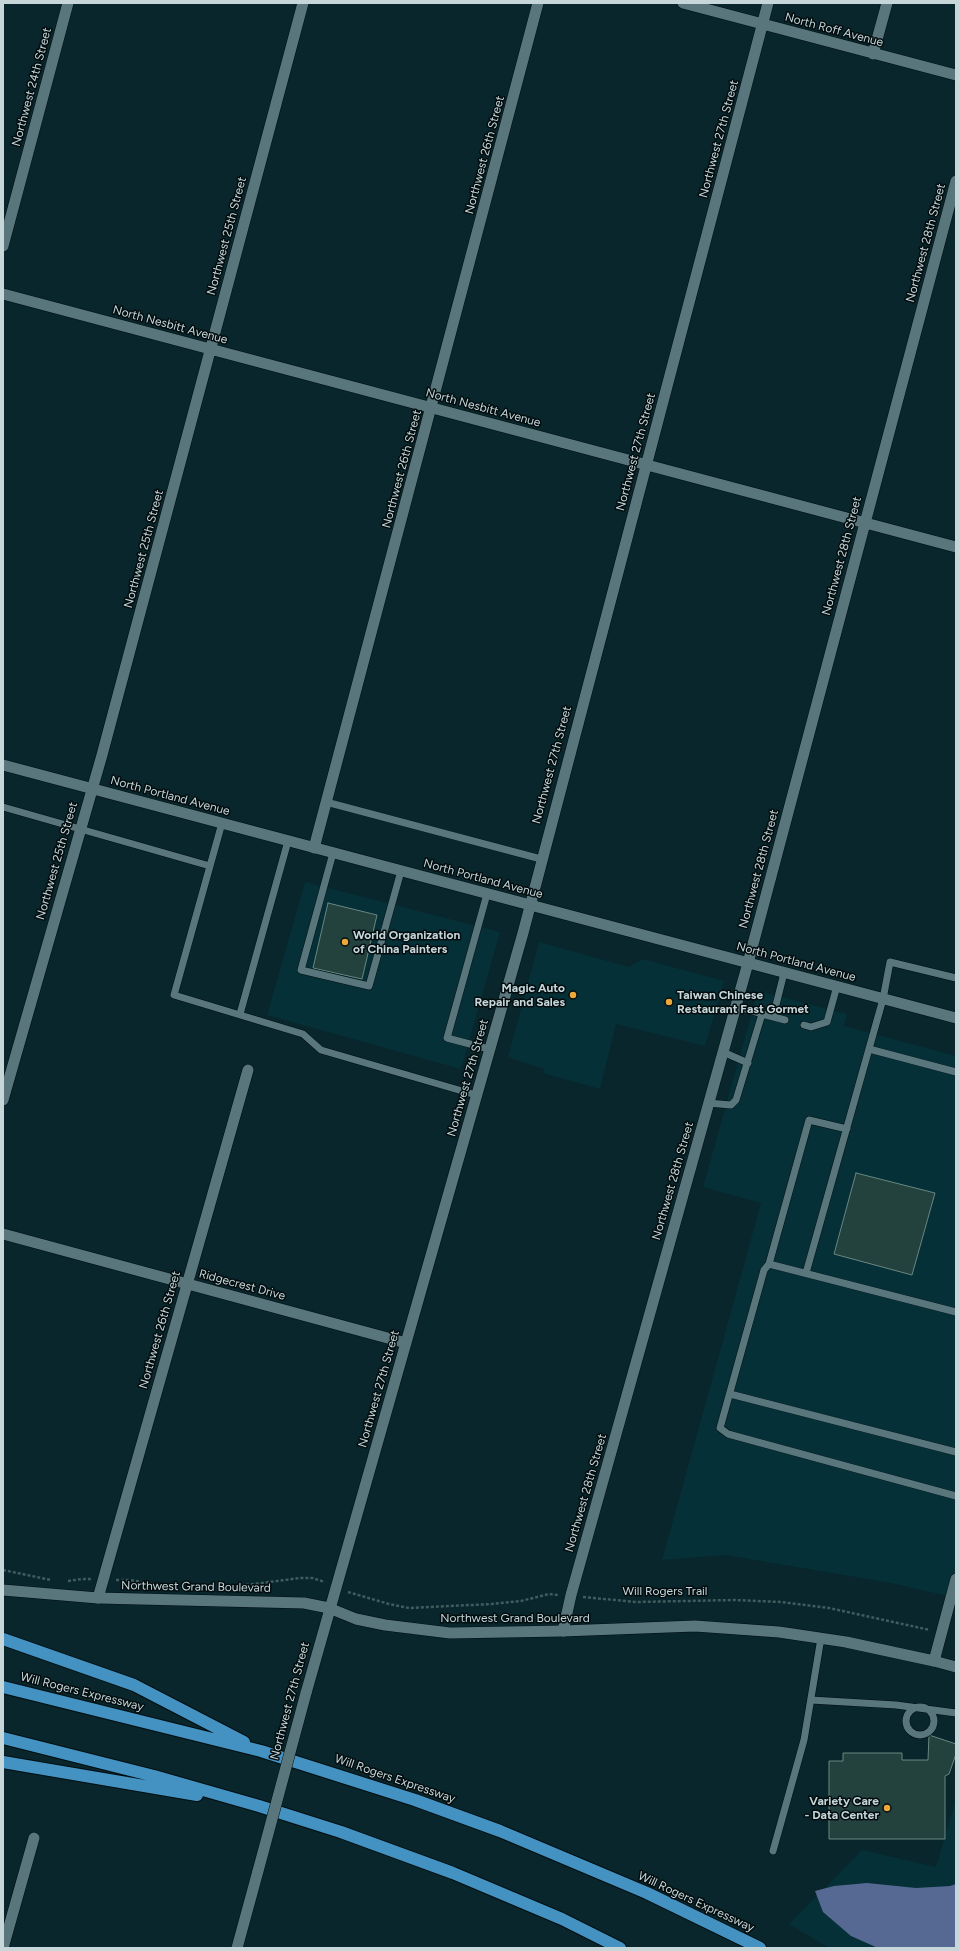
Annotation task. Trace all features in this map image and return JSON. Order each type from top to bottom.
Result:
[{"type":"highway","points":[[3,1639],[134,1685],[261,1751]]},
{"type":"highway","name":"Will Rogers Expressway","points":[[3,1687],[261,1751],[415,1800],[500,1831],[647,1893],[760,1948]]},
{"type":"highway","points":[[3,1738],[154,1776],[259,1806],[341,1832],[453,1873],[562,1919],[620,1948]]},
{"type":"highway","points":[[3,1762],[259,1806]]},
{"type":"street","name":"Northwest 24th Street","points":[[3,246],[68,3]]},
{"type":"street","name":"Northwest 25th Street","points":[[3,1100],[92,788],[303,3]]},
{"type":"street","name":"Northwest 26th Street","points":[[314,848],[432,408],[538,3]]},
{"type":"street","name":"North Roff Avenue","points":[[683,3],[956,75]]},
{"type":"street","name":"Northwest 27th Street","points":[[237,1948],[329,1608],[406,1343],[529,905],[768,3]]},
{"type":"street","points":[[873,54],[886,3]]},
{"type":"street","name":"Northwest 28th Street","points":[[563,1631],[571,1595],[748,963],[956,181]]},
{"type":"street","name":"North Nesbitt Avenue","points":[[3,294],[646,464],[956,548]]},
{"type":"street","name":"North Portland Avenue","points":[[3,764],[956,1018]]},
{"type":"street","name":"Northwest 26th Street","points":[[98,1598],[248,1070]]},
{"type":"street","name":"Ridgecrest Drive","points":[[3,1234],[406,1343]]},
{"type":"street","points":[[934,1661],[953,1604],[956,1579]]},
{"type":"street","name":"Northwest Grand Boulevard","points":[[3,1590],[98,1598],[304,1603],[329,1608],[356,1619],[386,1625],[450,1633],[563,1631],[696,1626],[779,1632],[821,1638],[934,1661],[956,1667]]},
{"type":"street","points":[[3,1948],[34,1838]]},
{"type":"lane","points":[[326,802],[541,859]]},
{"type":"lane","points":[[3,806],[210,866]]},
{"type":"lane","points":[[222,823],[174,995],[304,1034],[322,1050],[476,1095]]},
{"type":"lane","points":[[240,1014],[288,841]]},
{"type":"lane","points":[[333,853],[301,970],[369,986],[401,871]]},
{"type":"lane","points":[[487,894],[447,1038],[489,1049]]},
{"type":"lane","points":[[806,1274],[883,999],[890,962],[956,978]]},
{"type":"lane","points":[[773,1017],[784,973]]},
{"type":"lane","points":[[804,1025],[811,1027],[827,1022],[836,986]]},
{"type":"lane","points":[[735,1006],[784,1020]]},
{"type":"lane","points":[[708,1103],[731,1105],[736,1100],[762,1014]]},
{"type":"lane","points":[[869,1049],[956,1072]]},
{"type":"lane","points":[[723,1052],[748,1063]]},
{"type":"lane","points":[[847,1129],[809,1120],[769,1264],[764,1270],[720,1428],[728,1434],[956,1496]]},
{"type":"lane","points":[[769,1264],[956,1312]]},
{"type":"lane","points":[[730,1394],[956,1452]]},
{"type":"lane","points":[[773,1851],[804,1740],[821,1638]]},
{"type":"lane","points":[[811,1700],[922,1708],[956,1713]]},
{"type":"path","points":[[3,1570],[55,1581]]},
{"type":"path","points":[[223,1587],[300,1578],[316,1579]]},
{"type":"path","points":[[61,1583],[82,1579]]},
{"type":"path","points":[[129,1580],[164,1586]]},
{"type":"path","name":"Will Rogers Trail","points":[[355,1594],[409,1608],[492,1604],[522,1601],[549,1594],[636,1602],[727,1600],[781,1602],[830,1608],[928,1629]]},
{"type":"shaded area","points":[[305,882],[500,932],[461,1069],[267,1015]]},
{"type":"shaded area","name":"Magic Auto Repair and Sales","points":[[539,942],[629,967],[643,959],[724,981],[705,1046],[616,1024],[600,1089],[543,1073],[544,1069],[508,1057]]},
{"type":"shaded area","points":[[758,991],[847,1014],[844,1026],[956,1056],[956,1598],[891,1583],[726,1555],[662,1560],[761,1203],[703,1187]]},
{"type":"shaded area","points":[[956,1798],[956,1948],[829,1948],[789,1924],[862,1850],[936,1867]]},
{"type":"water","points":[[867,1883],[916,1888],[950,1886],[956,1884],[956,1948],[878,1948],[851,1936],[823,1912],[815,1891],[834,1886]]},
{"type":"building","name":"World Organization of China Painters","points":[[328,903],[377,915],[362,979],[313,968]]},
{"type":"building","points":[[856,1173],[935,1193],[912,1275],[834,1254]]},
{"type":"building","name":"Variety Care - Data Center","points":[[929,1735],[956,1744],[956,1754],[949,1774],[945,1776],[945,1839],[829,1839],[829,1761],[843,1761],[843,1753],[902,1753],[902,1760],[928,1760]]},
{"type":"place","name":"World Organization of China Painters","points":[[345,942]]},
{"type":"place","name":"Magic Auto Repair and Sales","points":[[573,995]]},
{"type":"place","name":"Taiwan Chinese Restaurant Fast Gormet","points":[[669,1002]]},
{"type":"place","name":"Variety Care - Data Center","points":[[887,1808]]}]
